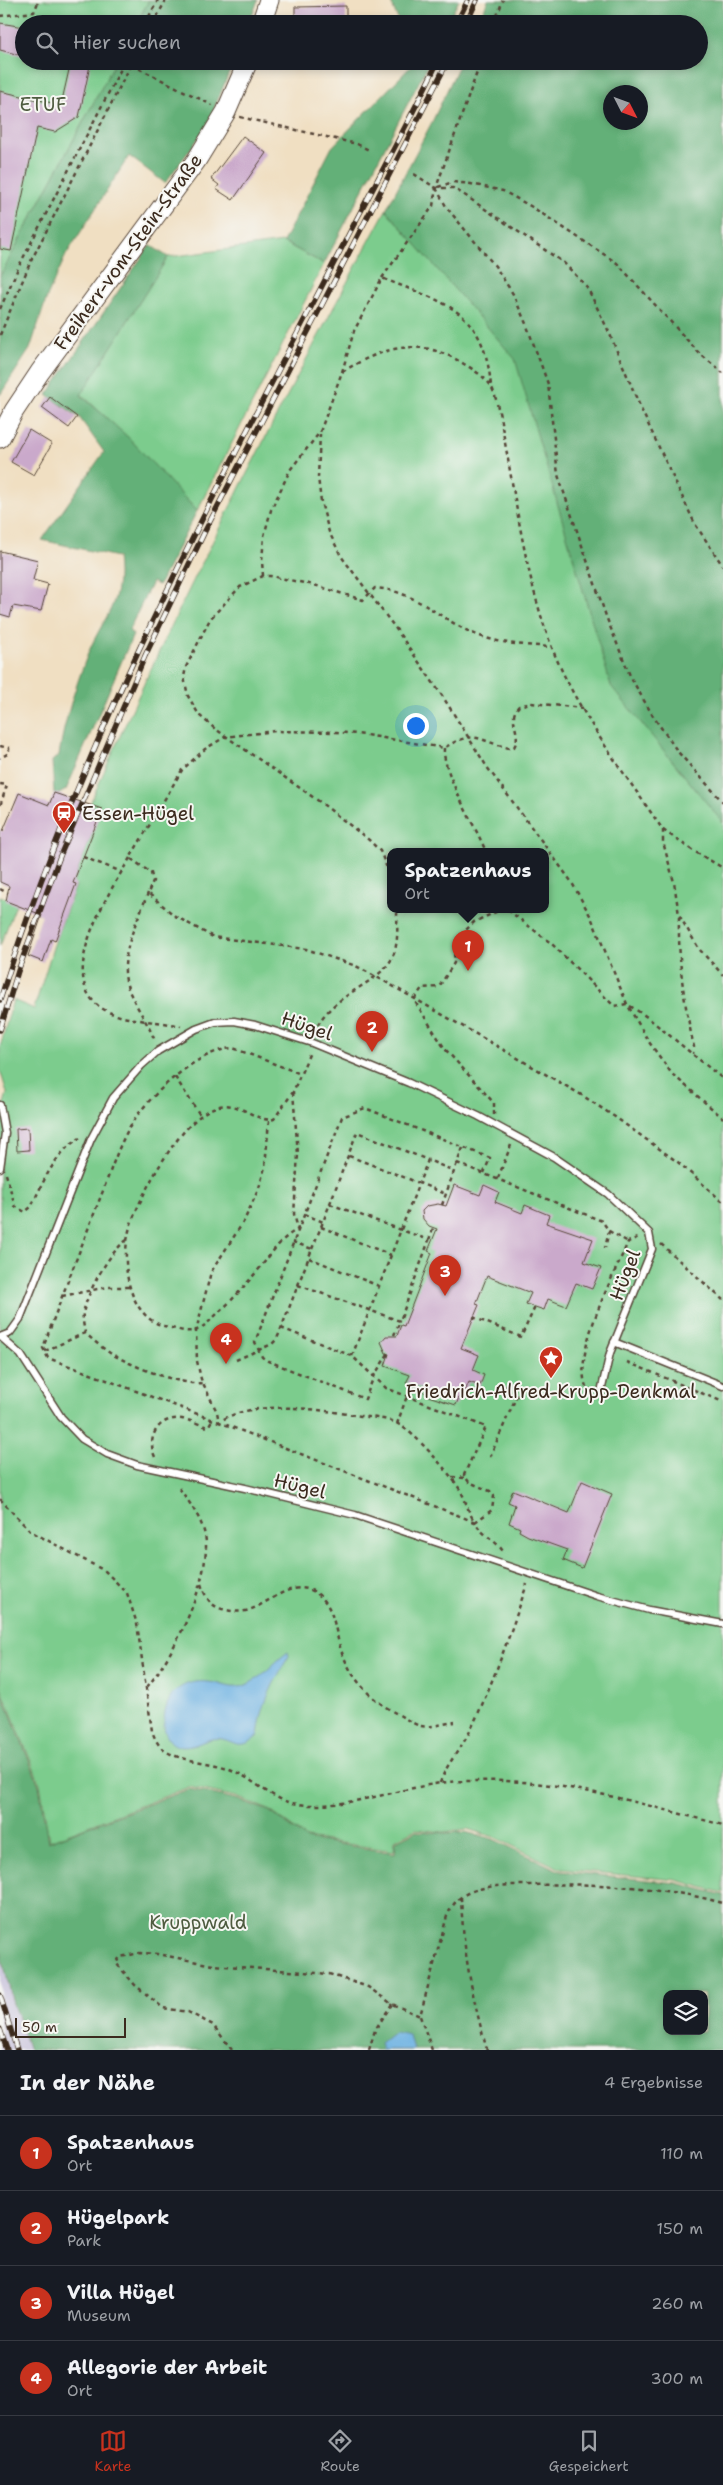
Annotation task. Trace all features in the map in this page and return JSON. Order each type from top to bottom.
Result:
[{"type":"main road","points":[[264,15],[269,0]]},
{"type":"main road","name":"Freiherr-vom-Stein-Straße","points":[[0,438],[14,411],[40,372],[196,161],[226,112],[244,70]]},
{"type":"lane","name":"Hügel","points":[[601,1392],[614,1342],[652,1248],[649,1233],[608,1194],[582,1175],[492,1123],[409,1083],[312,1043],[255,1025],[234,1021],[216,1022],[196,1029],[158,1052],[126,1080],[110,1104],[91,1139],[20,1319],[16,1326],[1,1338],[21,1355],[61,1417],[82,1439],[106,1454],[137,1465],[245,1488],[355,1515],[530,1574],[649,1610],[723,1624]]},
{"type":"lane","points":[[0,1105],[5,1133],[0,1168]]},
{"type":"lane","points":[[614,1342],[723,1386]]},
{"type":"path","points":[[0,16],[34,12],[39,0]]},
{"type":"path","points":[[150,15],[158,0]]},
{"type":"path","points":[[158,15],[166,0]]},
{"type":"path","points":[[497,15],[503,0]]},
{"type":"path","points":[[0,309],[32,241],[120,70]]},
{"type":"path","points":[[0,335],[34,255],[128,70]]},
{"type":"path","points":[[145,70],[233,116],[357,144],[369,150]]},
{"type":"path","points":[[478,70],[436,188],[433,206],[382,278],[354,331],[342,372],[320,432],[318,477],[324,518],[335,546],[368,594],[396,629],[488,768],[547,848]]},
{"type":"path","points":[[414,174],[436,188],[447,208],[495,266],[509,287],[527,326],[548,384],[558,475],[610,627],[631,678],[678,752],[723,802]]},
{"type":"path","points":[[436,188],[453,182],[471,184],[503,191],[532,206],[617,263],[699,353],[723,374]]},
{"type":"path","points":[[436,188],[453,188],[466,196],[564,263],[587,287],[610,332],[641,409],[695,524],[723,566]]},
{"type":"path","points":[[382,278],[453,307],[471,322],[482,342],[491,386],[499,412],[533,581],[552,647],[583,708],[663,830],[723,868]]},
{"type":"path","points":[[342,372],[384,351],[414,347],[433,350],[453,358],[472,369],[491,386]]},
{"type":"path","points":[[263,576],[264,536],[271,510],[290,470],[320,432]]},
{"type":"path","points":[[387,867],[384,859],[369,840],[320,802],[225,737],[192,706],[185,688],[186,667],[201,633],[224,603],[240,587],[263,576],[314,584],[363,600],[375,588],[401,592],[451,622],[491,640],[508,644],[552,647]]},
{"type":"path","points":[[196,1029],[115,1014],[99,1006],[88,994],[83,979],[83,960],[90,932],[104,902],[182,770],[205,749],[225,737],[275,731],[337,732],[444,748],[460,738],[468,736],[509,748],[514,747],[518,739],[513,717],[518,706],[531,703],[583,708]]},
{"type":"path","points":[[0,746],[9,748],[9,753],[0,758]]},
{"type":"path","points":[[444,748],[443,757],[449,774],[484,848]]},
{"type":"path","points":[[0,784],[7,785],[0,806]]},
{"type":"path","points":[[663,830],[663,842],[674,882],[679,915],[678,951],[682,987],[694,1047],[693,1054]]},
{"type":"path","points":[[549,851],[571,881],[591,917],[627,1004],[649,1042],[672,1074],[723,1118]]},
{"type":"path","points":[[83,857],[122,872]]},
{"type":"path","points":[[130,858],[151,873],[153,881],[131,938],[125,973],[129,991],[147,1020],[158,1052]]},
{"type":"path","points":[[0,889],[8,893]]},
{"type":"path","points":[[148,893],[175,916],[213,937],[306,949],[356,966],[557,1080],[615,1117],[685,1168],[723,1202]]},
{"type":"path","points":[[298,1229],[285,1236],[237,1294],[210,1321],[196,1331],[177,1330],[158,1324],[144,1313],[133,1299],[127,1265],[127,1240],[136,1212],[160,1167],[188,1127],[200,1115],[216,1107],[231,1106],[246,1110],[269,1121],[279,1115],[293,1092],[308,1059],[317,1026],[331,1007],[375,977],[389,962],[395,948],[397,913]]},
{"type":"path","points":[[414,1000],[422,988],[439,987],[454,962],[455,946],[463,931],[483,916],[492,913]]},
{"type":"path","points":[[512,913],[552,944],[614,1006],[627,1004],[647,1017],[723,1079]]},
{"type":"path","points":[[679,915],[699,949],[723,975]]},
{"type":"path","points":[[414,1000],[445,1050],[494,1103],[495,1109],[492,1123]]},
{"type":"path","points":[[301,1074],[233,1048],[224,1048],[175,1077],[160,1090],[135,1119],[114,1162],[43,1348],[48,1358],[219,1422],[475,1522]]},
{"type":"path","points":[[175,1077],[200,1115]]},
{"type":"path","points":[[293,1092],[298,1154],[294,1214],[298,1229]]},
{"type":"path","points":[[388,1354],[374,1376],[365,1399],[268,1361],[258,1351],[255,1342],[342,1117],[352,1111],[365,1108],[490,1158],[484,1173]]},
{"type":"path","points":[[219,1422],[217,1412],[203,1383],[197,1361],[196,1331],[211,1272],[244,1221],[259,1188],[265,1168],[269,1121]]},
{"type":"path","points":[[236,1360],[272,1344],[281,1328],[356,1132],[454,1171]]},
{"type":"path","points":[[9,1180],[15,1206],[25,1212],[31,1207],[53,1166],[67,1148],[80,1138],[91,1139]]},
{"type":"path","points":[[442,1205],[463,1148]]},
{"type":"path","points":[[498,1178],[508,1153]]},
{"type":"path","points":[[348,1155],[446,1194]]},
{"type":"path","points":[[352,1356],[428,1160]]},
{"type":"path","points":[[457,1163],[602,1221],[608,1231],[628,1242]]},
{"type":"path","points":[[330,1204],[428,1240]]},
{"type":"path","points":[[304,1214],[323,1222]]},
{"type":"path","points":[[321,1227],[391,1255]]},
{"type":"path","points":[[394,1335],[433,1228]]},
{"type":"path","points":[[605,1248],[608,1231]]},
{"type":"path","points":[[594,1399],[585,1387],[582,1369],[586,1344],[628,1242],[649,1233],[723,1300]]},
{"type":"path","points":[[127,1240],[114,1252],[104,1266],[93,1290],[83,1313],[85,1333],[102,1348],[124,1360],[181,1381],[194,1384],[203,1383]]},
{"type":"path","points":[[293,1242],[312,1250]]},
{"type":"path","points":[[309,1258],[379,1286]]},
{"type":"path","points":[[298,1285],[400,1321]]},
{"type":"path","points":[[62,1296],[108,1287],[130,1288]]},
{"type":"path","points":[[473,1317],[521,1336],[535,1307]]},
{"type":"path","points":[[281,1328],[352,1356],[386,1388],[486,1427],[464,1474],[465,1478]]},
{"type":"path","points":[[45,1351],[85,1333]]},
{"type":"path","points":[[627,1362],[723,1402]]},
{"type":"path","points":[[490,1457],[517,1395],[514,1389],[503,1384]]},
{"type":"path","points":[[397,1424],[407,1396]]},
{"type":"path","points":[[219,1422],[229,1415],[278,1408],[380,1418],[397,1424],[428,1451],[451,1477],[460,1489],[468,1512],[480,1532],[500,1546],[513,1568]]},
{"type":"path","points":[[147,1687],[174,1643],[190,1611],[201,1583],[206,1542],[194,1508],[151,1449],[153,1432],[166,1421],[183,1419],[208,1427],[212,1420]]},
{"type":"path","points":[[451,1477],[465,1478],[469,1482],[490,1491],[494,1496],[492,1510],[475,1522]]},
{"type":"path","points":[[0,1499],[30,1532],[95,1565],[121,1585],[134,1612],[147,1687],[152,1731],[156,1740],[166,1752],[228,1768],[282,1800],[301,1804],[339,1802],[440,1783],[480,1780],[554,1787],[620,1799],[723,1825]]},
{"type":"path","points":[[440,1783],[443,1772],[466,1740],[490,1688],[530,1574]]},
{"type":"path","points":[[201,1583],[205,1596],[213,1604],[238,1612],[248,1610],[282,1591],[303,1588],[313,1591],[322,1598],[330,1610],[341,1649],[354,1678],[369,1696],[383,1706],[421,1726],[455,1722]]},
{"type":"path","points":[[432,2050],[420,2016],[447,1916],[461,1896],[484,1888],[565,1884],[663,1889],[723,1903]]},
{"type":"path","points":[[461,1896],[462,1938],[469,1980],[487,2050]]},
{"type":"path","points":[[232,2050],[213,2025],[188,2012],[163,2008],[135,1985],[116,1963],[120,1957],[140,1953],[157,1954],[213,1965],[329,1974],[368,1987],[392,2004],[420,2016]]},
{"type":"path","points":[[369,2050],[375,2030],[392,2004]]},
{"type":"shaded area","points":[[0,1946],[13,2004],[29,2050],[0,2050]]},
{"type":"green space","name":"ETUF","points":[[0,0],[149,0],[141,15],[15,15],[15,70],[111,70],[0,276]]},
{"type":"green space","points":[[149,0],[258,0],[252,15],[141,15]]},
{"type":"green space","points":[[390,0],[459,0],[452,15],[396,15]]},
{"type":"green space","points":[[488,0],[723,0],[723,823],[611,686],[515,359],[386,210],[457,70],[708,70],[708,15],[482,15]]},
{"type":"green space","points":[[111,70],[230,70],[206,128],[165,183],[129,156],[66,255],[47,297],[30,349],[0,395],[0,276]]},
{"type":"green space","points":[[407,70],[425,70],[324,264],[283,242],[332,147]]},
{"type":"green space","points":[[386,210],[517,359],[723,817],[723,1893],[676,1880],[561,1869],[494,1837],[467,1829],[444,1832],[416,1829],[395,1840],[394,1851],[307,1838],[269,1810],[236,1797],[189,1787],[49,1841],[40,1784],[0,1685],[0,1117],[7,1093],[0,1070],[0,1047],[13,1000],[34,1009],[55,941],[76,885],[73,883],[101,811],[89,806],[194,580],[269,431]]},
{"type":"green space","points":[[283,242],[324,264],[197,511],[129,439],[81,394],[168,257]]},
{"type":"green space","points":[[150,245],[168,257],[81,395],[129,438],[197,511],[159,585],[152,582],[129,630],[133,635],[66,790],[59,794],[54,793],[52,761],[59,755],[70,705],[78,680],[93,642],[110,610],[117,588],[118,574],[117,557],[42,540],[104,452],[79,417],[47,395]]},
{"type":"green space","points":[[0,896],[17,902],[0,946]]},
{"type":"green space","name":"Kruppwald","points":[[0,1688],[39,1785],[48,1842],[189,1789],[236,1799],[269,1811],[307,1839],[395,1853],[396,1841],[416,1831],[465,1832],[493,1839],[560,1871],[677,1883],[723,1895],[723,2050],[29,2050],[13,2004],[0,1946]]},
{"type":"water","points":[[288,1652],[289,1656],[265,1704],[258,1736],[251,1741],[239,1744],[219,1739],[184,1747],[174,1744],[167,1737],[164,1726],[165,1710],[172,1695],[177,1690],[191,1683],[199,1682],[241,1687],[257,1678]]},
{"type":"water","points":[[394,2032],[409,2035],[413,2050],[382,2050],[380,2043]]},
{"type":"building","points":[[346,6],[346,15],[295,15],[295,7]]},
{"type":"building","points":[[0,23],[15,26],[15,54],[0,50]]},
{"type":"building","points":[[69,70],[89,70],[79,117],[55,132],[37,128],[11,251],[0,249],[0,91],[61,105]]},
{"type":"building","points":[[243,136],[266,153],[233,200],[216,189],[219,185],[211,179]]},
{"type":"building","points":[[50,397],[77,417],[69,428],[42,408]]},
{"type":"building","points":[[29,430],[52,444],[34,475],[11,462]]},
{"type":"building","points":[[0,551],[38,560],[33,580],[48,584],[41,611],[13,606],[10,617],[0,614]]},
{"type":"building","points":[[19,793],[49,805],[54,793],[102,809],[73,883],[76,884],[55,941],[51,939],[43,962],[28,956],[42,915],[6,901],[9,886],[0,882],[0,830],[3,831]]},
{"type":"building","points":[[28,1128],[29,1150],[17,1151],[16,1129]]},
{"type":"building","points":[[454,1185],[480,1195],[484,1185],[499,1192],[495,1202],[522,1213],[525,1205],[549,1215],[546,1223],[593,1239],[584,1262],[601,1268],[592,1289],[576,1283],[566,1306],[548,1299],[544,1310],[526,1304],[531,1293],[487,1276],[476,1304],[479,1305],[461,1348],[479,1355],[473,1370],[484,1375],[480,1386],[469,1382],[463,1396],[460,1395],[456,1405],[428,1396],[421,1389],[406,1383],[410,1375],[385,1366],[389,1354],[386,1353],[381,1342],[386,1336],[397,1336],[401,1325],[404,1326],[432,1253],[428,1251],[437,1229],[429,1226],[423,1219],[422,1211],[427,1206],[438,1204],[446,1206]]},
{"type":"building","points":[[582,1481],[612,1494],[582,1568],[563,1560],[567,1550],[528,1536],[519,1531],[520,1528],[509,1523],[515,1505],[508,1502],[513,1490],[569,1513]]},
{"type":"railway","points":[[460,15],[468,0]]},
{"type":"railway","points":[[470,15],[477,0]]},
{"type":"railway","points":[[0,1000],[34,899],[114,703],[206,512],[434,70]]},
{"type":"railway","points":[[0,1030],[18,971],[60,856],[145,656],[205,531],[443,70]]},
{"type":"railway","points":[[0,1995],[17,2050]]},
{"type":"railway","points":[[0,2029],[7,2050]]},
{"type":"place","name":"Essen-Hügel","points":[[64,834]]},
{"type":"place","name":"Spatzenhaus","points":[[468,971]]},
{"type":"place","name":"Hügelpark","points":[[372,1052]]},
{"type":"place","name":"Villa Hügel","points":[[445,1296]]},
{"type":"place","name":"Allegorie der Arbeit","points":[[226,1364]]},
{"type":"place","name":"Friedrich-Alfred-Krupp-Denkmal","points":[[551,1379]]}]
